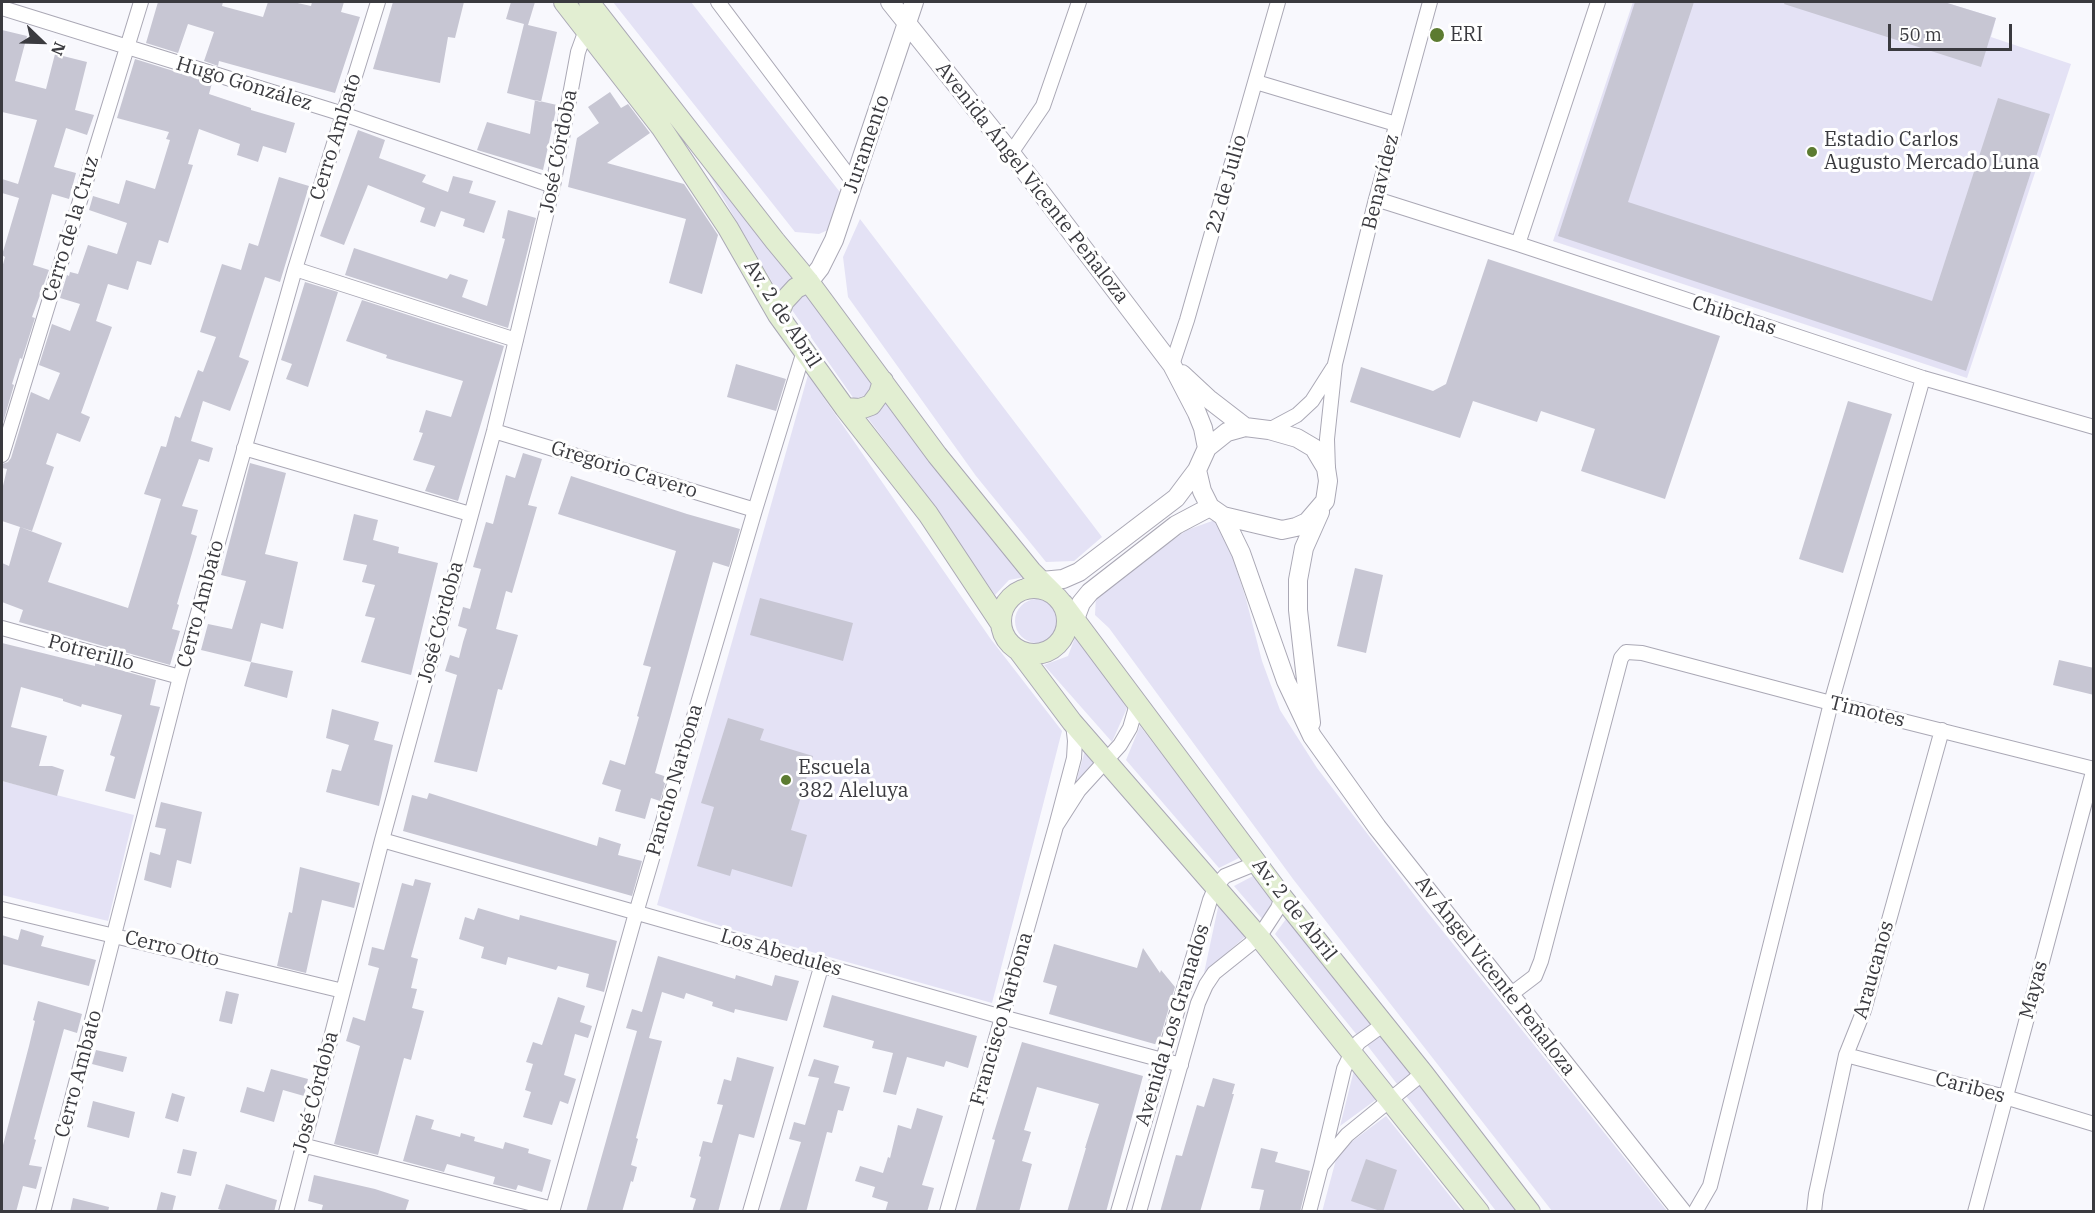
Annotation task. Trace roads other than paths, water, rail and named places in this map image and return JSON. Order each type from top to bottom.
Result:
[{"type":"main road","name":"Av. 2 de Abril","points":[[564,2],[661,127],[728,228],[778,315],[845,408],[928,514],[1001,624]]},
{"type":"main road","name":"Av. 2 de Abril","points":[[588,2],[775,242],[809,282],[937,455],[1137,704],[1282,897],[1423,1073],[1530,1212]]},
{"type":"main road","points":[[778,315],[784,301],[796,288],[809,282]]},
{"type":"main road","points":[[845,408],[860,409],[872,405],[883,381]]},
{"type":"main road","points":[[1018,650],[1026,653],[1045,652],[1053,648],[1054,603],[1014,594],[1006,602],[1002,613],[1001,624],[1006,639],[1018,650],[1072,722],[1259,937],[1479,1212]]},
{"type":"street","name":"Cerro de la Cruz","points":[[2,456],[141,2]]},
{"type":"street","name":"Cerro Ambato","points":[[43,1212],[180,677],[295,269],[378,2]]},
{"type":"street","points":[[718,2],[854,183]]},
{"type":"street","name":"Avenida Ángel Vicente Peñaloza","points":[[890,2],[1011,153],[1172,365],[1197,413],[1207,448]]},
{"type":"street","name":"Juramento","points":[[809,282],[828,255],[914,2]]},
{"type":"street","points":[[1011,153],[1043,106],[1078,2]]},
{"type":"street","name":"22 de Julio","points":[[1172,365],[1188,320],[1278,2]]},
{"type":"street","name":"Benavídez","points":[[1328,481],[1327,439],[1335,364],[1376,199],[1430,2]]},
{"type":"street","points":[[1518,244],[1598,2]]},
{"type":"street","name":"Hugo González","points":[[2,8],[343,114],[553,186]]},
{"type":"street","name":"José Córdoba","points":[[286,1212],[382,840],[494,431],[553,186],[579,52],[586,30]]},
{"type":"street","points":[[1256,82],[1396,124]]},
{"type":"street","name":"Chibchas","points":[[1376,199],[1923,378],[2094,427]]},
{"type":"street","points":[[295,269],[516,340]]},
{"type":"street","name":"Pancho Narbona","points":[[552,1210],[636,913],[804,351]]},
{"type":"street","name":"Benavídez","points":[[1269,430],[1297,416],[1312,401],[1335,364]]},
{"type":"street","name":"Avenida Ángel Vicente Peñaloza","points":[[1172,365],[1210,400],[1245,427]]},
{"type":"street","points":[[1695,1212],[1710,1186],[1831,704],[1923,378]]},
{"type":"street","points":[[1312,736],[1298,610],[1298,580],[1304,548],[1325,501],[1328,481],[1326,468],[1314,448],[1297,438],[1269,430],[1245,427],[1227,432],[1207,448],[1197,470],[1176,498],[1079,572],[1063,579],[1054,603],[1082,603],[1090,592],[1176,525],[1216,512],[1282,530],[1307,522],[1325,501]]},
{"type":"street","name":"Gregorio Cavero","points":[[494,431],[755,510]]},
{"type":"street","points":[[244,448],[470,514]]},
{"type":"street","points":[[1197,470],[1202,491],[1241,553],[1286,681],[1312,736]]},
{"type":"street","name":"Potrerillo","points":[[2,628],[180,677]]},
{"type":"street","name":"Timotes","points":[[1510,994],[1535,976],[1541,961],[1621,658],[1626,652],[1642,652],[1831,704],[2093,768]]},
{"type":"street","name":"Francisco Narbona","points":[[1056,826],[1079,790],[1120,745],[1130,728],[1137,704]]},
{"type":"street","name":"Francisco Narbona","points":[[947,1212],[1074,758],[1075,741],[1072,722]]},
{"type":"street","name":"Araucanos","points":[[1814,1212],[1846,1055],[1864,1010],[1942,730]]},
{"type":"street","name":"Av Ángel Vicente Peñaloza","points":[[1312,736],[1377,827],[1682,1212]]},
{"type":"street","name":"Mayas","points":[[1975,1212],[2093,768]]},
{"type":"street","name":"Los Abedules","points":[[382,840],[1002,1017],[1181,1065]]},
{"type":"street","points":[[1216,886],[1225,876],[1257,863]]},
{"type":"street","name":"Avenida Los Granados","points":[[1118,1212],[1161,1060],[1216,886]]},
{"type":"street","name":"Avenida Los Granados","points":[[1139,1212],[1198,1004],[1206,985],[1214,973],[1259,937],[1278,908],[1282,897]]},
{"type":"street","name":"Cerro Otto","points":[[2,909],[343,991]]},
{"type":"street","points":[[750,1212],[822,964]]},
{"type":"street","points":[[1309,1212],[1344,1069],[1359,1042],[1384,1024]]},
{"type":"street","name":"Caribes","points":[[1846,1055],[2005,1097],[2094,1124]]},
{"type":"street","points":[[1321,1166],[1347,1134],[1423,1073]]},
{"type":"street","points":[[302,1145],[552,1210]]},
{"type":"place","name":"ERI","points":[[1437,35]]},
{"type":"place","name":"Estadio Carlos Augusto Mercado Luna","points":[[1812,152]]},
{"type":"place","name":"Escuela 382 Aleluya","points":[[786,780]]}]
